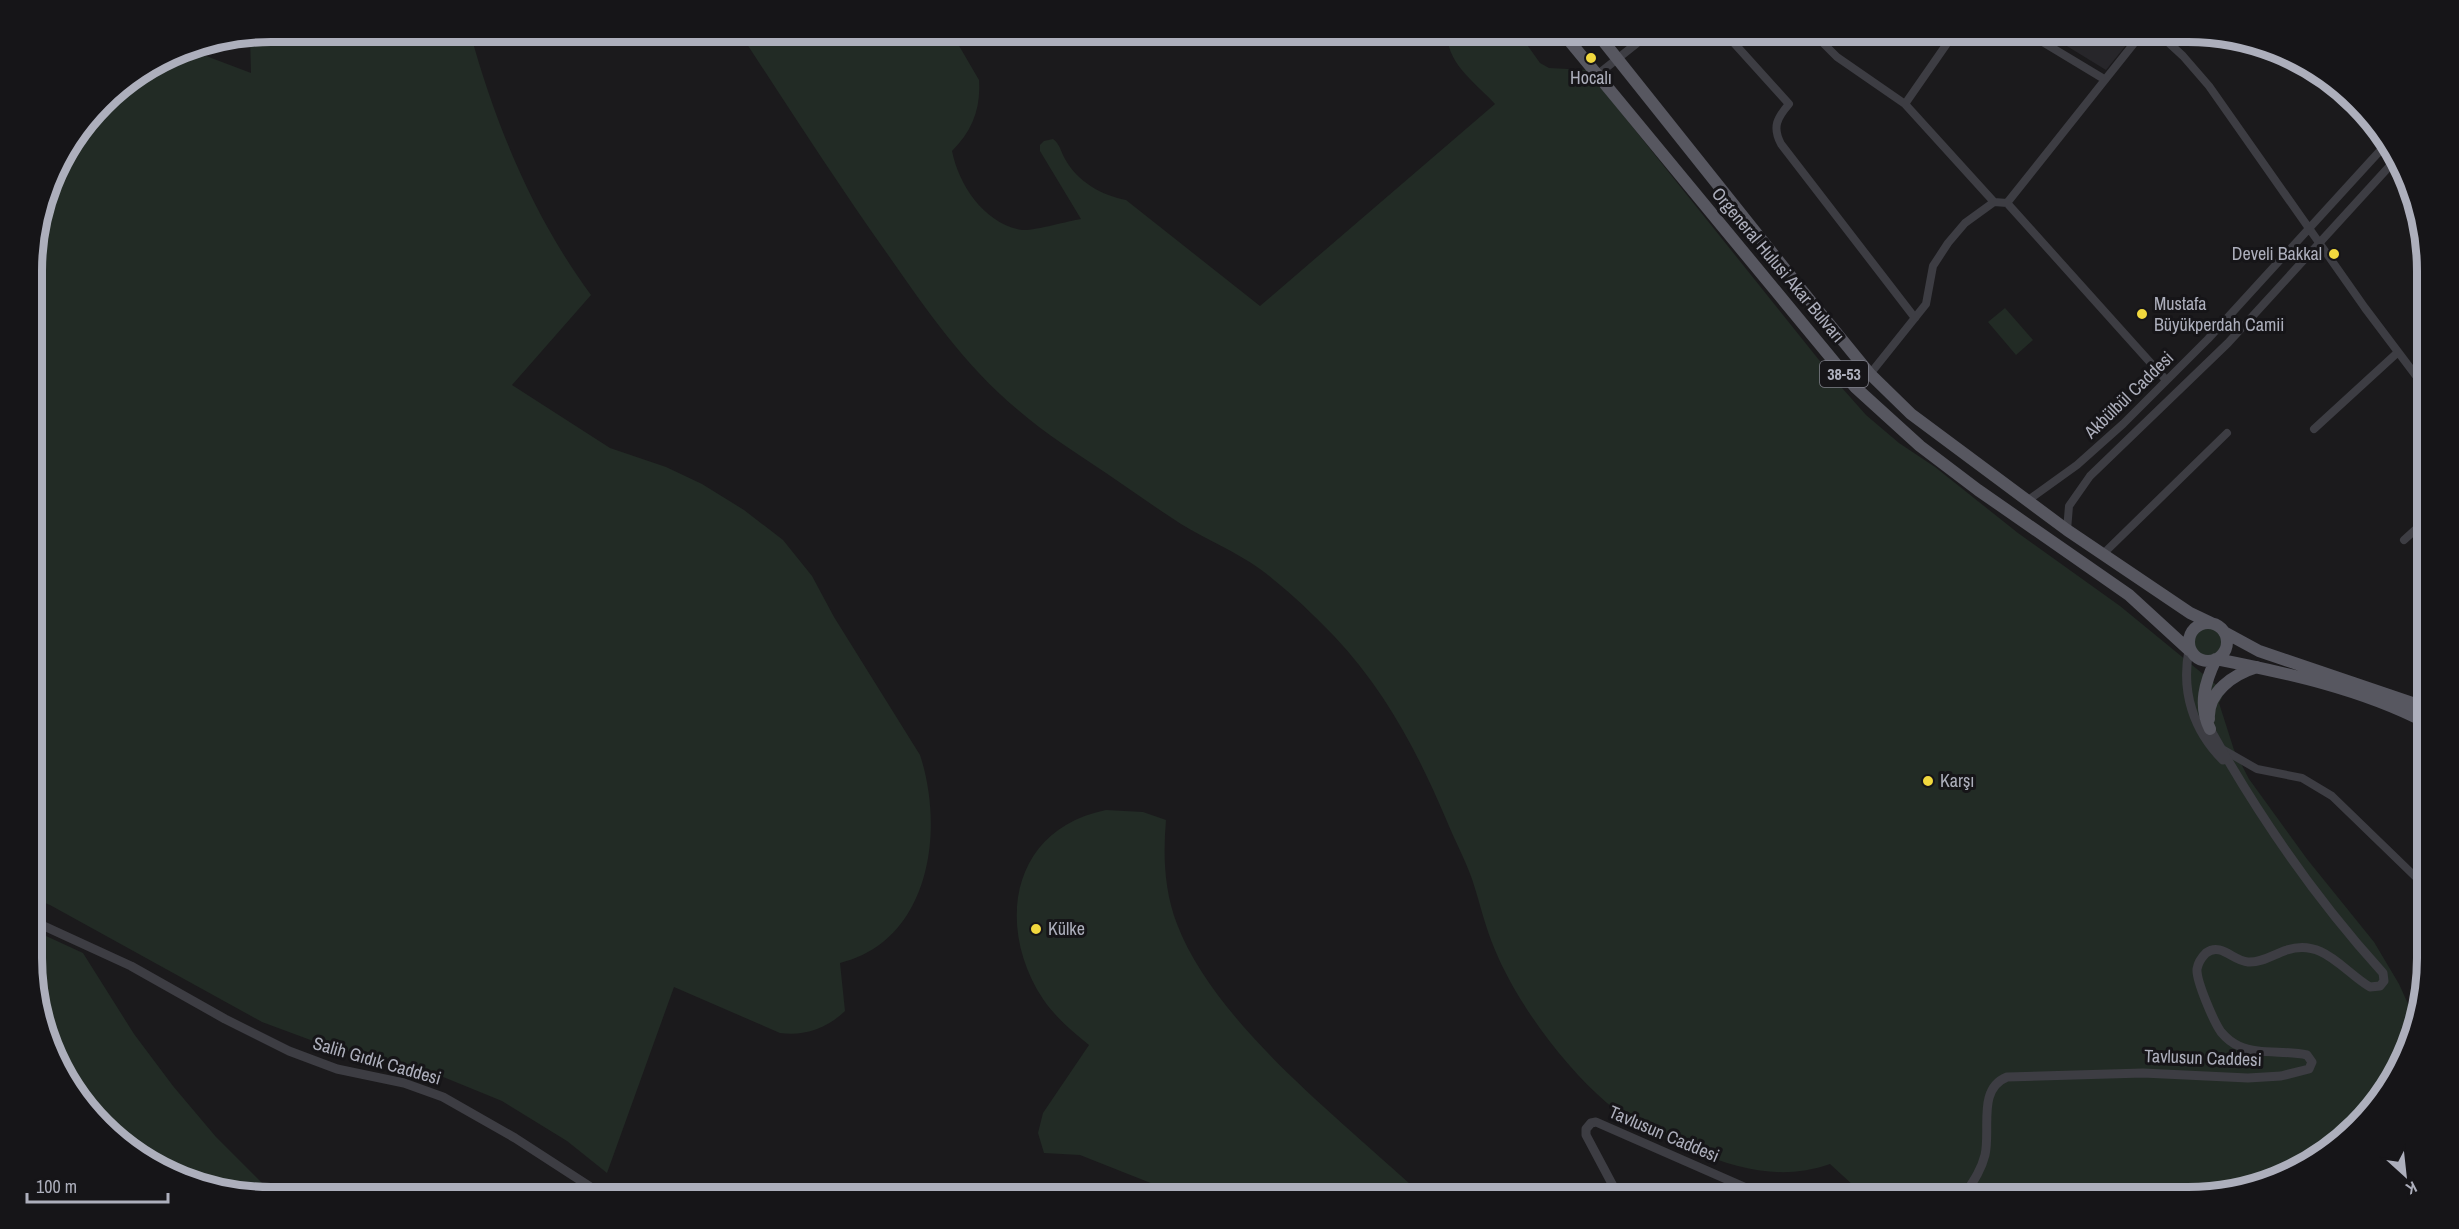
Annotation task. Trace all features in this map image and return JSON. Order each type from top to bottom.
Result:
[{"type":"main road","name":"Orgeneral Hulusi Akar Bulvarı","points":[[1570,42],[1840,369],[1869,400],[1920,446],[1978,490],[2129,595],[2189,650]]},
{"type":"main road","name":"Orgeneral Hulusi Akar Bulvarı","points":[[1604,42],[1870,374],[1911,414],[2067,530],[2190,613],[2211,623]]},
{"type":"main road","points":[[2417,705],[2259,651],[2211,623],[2195,628],[2189,638],[2189,650],[2203,660],[2216,659],[2260,666],[2378,702],[2417,718]]},
{"type":"main road","points":[[2210,729],[2204,717],[2203,699],[2210,672],[2216,659],[2225,650],[2224,632]]},
{"type":"main road","points":[[2210,729],[2210,706],[2221,688],[2239,674],[2260,666]]},
{"type":"street","points":[[1597,75],[1638,42]]},
{"type":"street","points":[[1733,42],[1789,104],[1776,121],[1776,132],[1781,144],[1915,318]]},
{"type":"street","points":[[1822,42],[1837,57],[1905,104],[1994,202]]},
{"type":"street","points":[[1905,104],[1948,42]]},
{"type":"street","points":[[2043,42],[2104,79]]},
{"type":"street","points":[[2007,203],[2135,42]]},
{"type":"street","points":[[2168,42],[2209,86],[2397,353],[2417,378]]},
{"type":"street","name":"Akbülbül Caddesi","points":[[2027,501],[2090,453],[2208,339],[2381,149]]},
{"type":"street","name":"Akbülbül Caddesi","points":[[2067,530],[2069,506],[2090,476],[2221,350],[2390,165]]},
{"type":"street","points":[[1870,374],[1926,304],[1933,266],[1948,243],[1965,223],[1994,202],[2007,203],[2166,380]]},
{"type":"street","points":[[2314,429],[2397,353]]},
{"type":"street","points":[[2103,554],[2227,433]]},
{"type":"street","points":[[2404,540],[2417,528]]},
{"type":"street","name":"Tavlusun Caddesi","points":[[2189,650],[2185,672],[2187,696],[2196,722],[2209,744],[2234,770]]},
{"type":"street","name":"Tavlusun Caddesi","points":[[1970,1187],[1978,1174],[1985,1155],[1988,1133],[1987,1105],[1991,1092],[1999,1081],[2007,1077],[2143,1073],[2248,1078],[2303,1072],[2311,1068],[2311,1060],[2307,1054],[2244,1048],[2225,1037],[2218,1027],[2199,982],[2197,970],[2206,953],[2222,950],[2241,961],[2254,962],[2294,948],[2309,948],[2324,952],[2368,985],[2377,987],[2382,984],[2383,973],[2294,861],[2210,729]]},
{"type":"street","points":[[2221,749],[2257,769],[2302,778],[2332,796],[2417,878]]},
{"type":"street","name":"Salih Gıdık Caddesi","points":[[42,925],[131,966],[225,1019],[289,1051],[337,1069],[410,1085],[443,1097],[515,1138],[591,1187]]},
{"type":"street","name":"Tavlusun Caddesi","points":[[1614,1187],[1586,1135],[1586,1129],[1591,1123],[1596,1122],[1744,1187]]},
{"type":"shaded area","points":[[473,42],[491,101],[518,169],[552,234],[591,295],[512,385],[610,448],[666,467],[702,484],[744,510],[783,540],[812,576],[834,617],[920,755],[931,816],[929,848],[923,879],[911,908],[894,932],[870,951],[840,963],[845,1011],[815,1030],[780,1033],[674,987],[607,1173],[567,1141],[502,1101],[431,1072],[324,1045],[262,1022],[42,902],[42,256],[46,226],[59,183],[73,156],[99,120],[132,89],[156,73],[199,53],[251,73],[250,43]]},
{"type":"shaded area","points":[[746,42],[957,42],[979,80],[979,91],[974,119],[965,136],[952,151],[955,164],[967,190],[985,212],[996,220],[1022,230],[1081,219],[1040,151],[1040,145],[1044,141],[1053,139],[1070,167],[1083,181],[1108,195],[1126,200],[1260,306],[1495,104],[1457,63],[1448,42],[1525,42],[1540,63],[1549,68],[1587,70],[1835,380],[1866,415],[1899,443],[1935,467],[2018,533],[2120,606],[2225,692],[2219,703],[2234,750],[2249,779],[2307,859],[2374,942],[2399,984],[2411,1010],[2400,1046],[2386,1073],[2370,1097],[2350,1120],[2315,1148],[2276,1170],[2262,1175],[2233,1183],[2203,1187],[1855,1187],[1830,1164],[1795,1172],[1744,1168],[1694,1151],[1637,1124],[1607,1103],[1574,1071],[1543,1032],[1516,991],[1495,950],[1469,872],[1423,769],[1398,722],[1352,657],[1308,610],[1260,569],[1181,524],[1061,443],[998,393],[931,315],[830,170]]},
{"type":"shaded area","points":[[2060,42],[2129,42],[2106,70]]},
{"type":"shaded area","points":[[2005,308],[2033,340],[2016,355],[1988,322]]},
{"type":"shaded area","points":[[2207,628],[2218,632],[2222,643],[2218,654],[2207,658],[2196,654],[2192,643],[2196,632]]},
{"type":"shaded area","points":[[1106,810],[1143,812],[1166,820],[1165,859],[1169,898],[1177,924],[1195,960],[1218,996],[1279,1064],[1412,1187],[1161,1187],[1080,1155],[1044,1153],[1038,1133],[1043,1113],[1089,1045],[1064,1024],[1043,999],[1028,971],[1019,941],[1017,912],[1021,884],[1032,859],[1049,837],[1074,821]]},
{"type":"shaded area","points":[[42,934],[83,953],[134,1034],[173,1086],[216,1137],[266,1187],[226,1183],[183,1170],[132,1140],[99,1109],[73,1073],[54,1032],[46,1003],[42,973]]},
{"type":"place","name":"Hocalı","points":[[1591,58]]},
{"type":"place","name":"Develi Bakkal","points":[[2334,254]]},
{"type":"place","name":"Mustafa Büyükperdah Camii","points":[[2142,314]]},
{"type":"place","name":"Karşı","points":[[1928,781]]},
{"type":"place","name":"Külke","points":[[1036,929]]}]
